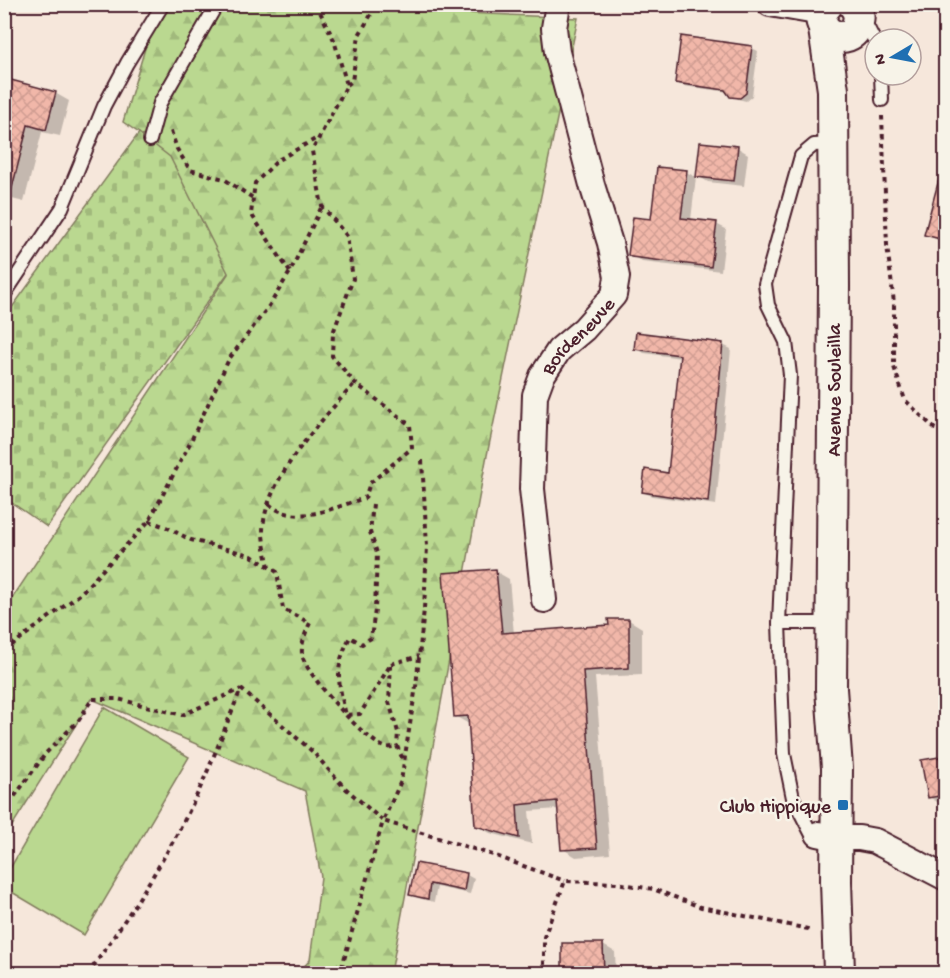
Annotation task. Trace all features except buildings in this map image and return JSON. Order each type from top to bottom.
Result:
[{"type":"street","name":"Bordeneuve","points":[[544,600],[532,489],[535,395],[542,376],[559,350],[584,329],[614,295],[617,277],[610,243],[592,185],[557,52],[554,28],[558,4]]},
{"type":"street","points":[[770,4],[847,18]]},
{"type":"street","name":"Avenue Souleilla","points":[[828,836],[820,766],[831,689],[833,90],[847,18]]},
{"type":"street","points":[[828,836],[875,841],[945,878]]},
{"type":"street","points":[[828,836],[828,928],[839,973]]},
{"type":"street","points":[[828,836],[836,881],[839,973]]},
{"type":"lane","points":[[4,295],[62,208],[104,106],[163,4]]},
{"type":"lane","points":[[150,140],[160,103],[217,4]]},
{"type":"lane","points":[[881,87],[882,100]]},
{"type":"lane","points":[[828,836],[811,833],[793,798],[784,754],[779,623],[790,375],[786,342],[768,305],[765,284],[801,156],[814,145],[832,144]]},
{"type":"lane","points":[[779,623],[831,623]]},
{"type":"path","points":[[316,4],[334,40],[347,85]]},
{"type":"path","points":[[269,504],[278,512],[299,516],[365,498],[370,483],[412,448],[410,425],[354,383],[332,356],[333,333],[353,279],[347,236],[322,206],[312,151],[347,85],[352,81],[359,35],[375,8],[371,4]]},
{"type":"path","points":[[882,100],[886,245],[894,303],[894,368],[905,400],[935,429],[945,432]]},
{"type":"path","points":[[160,103],[177,148],[190,170],[224,179],[253,198]]},
{"type":"path","points":[[290,272],[251,214],[255,183],[278,160],[318,137]]},
{"type":"path","points":[[4,651],[79,595],[149,521],[190,443],[228,359],[269,306],[290,272],[322,206]]},
{"type":"path","points":[[269,567],[263,533],[271,493],[297,452],[354,383]]},
{"type":"path","points":[[340,974],[382,821],[401,781],[424,609],[427,546],[422,460]]},
{"type":"path","points":[[346,715],[337,675],[344,648],[350,637],[362,644],[371,638],[375,610],[376,553],[370,532],[373,504]]},
{"type":"path","points":[[149,521],[191,540],[250,555],[277,572],[283,609],[310,623],[305,634],[302,655],[321,687],[370,739],[386,748],[397,746]]},
{"type":"path","points":[[346,715],[360,714],[391,664],[419,656]]},
{"type":"path","points":[[391,664],[389,702],[398,732],[397,746],[404,762]]},
{"type":"path","points":[[4,811],[46,753],[79,720],[92,699],[118,699],[182,715],[241,689]]},
{"type":"path","points":[[241,689],[313,752],[344,788],[382,821],[493,855],[565,882],[615,883],[653,889],[701,907],[814,930],[828,928]]},
{"type":"path","points":[[88,974],[131,913],[186,818],[241,689]]},
{"type":"path","points":[[544,974],[544,937],[565,882]]},
{"type":"green space","points":[[158,5],[280,5],[578,18],[486,460],[391,973],[298,973],[310,960],[321,877],[305,791],[92,699],[5,837],[5,609],[228,274],[139,133],[123,122]]},
{"type":"green space","points":[[139,133],[170,157],[228,273],[47,527],[5,498],[5,317]]},
{"type":"green space","points":[[104,707],[189,757],[84,935],[5,888],[5,877]]},
{"type":"place","name":"Club Hippique","points":[[843,805]]}]
